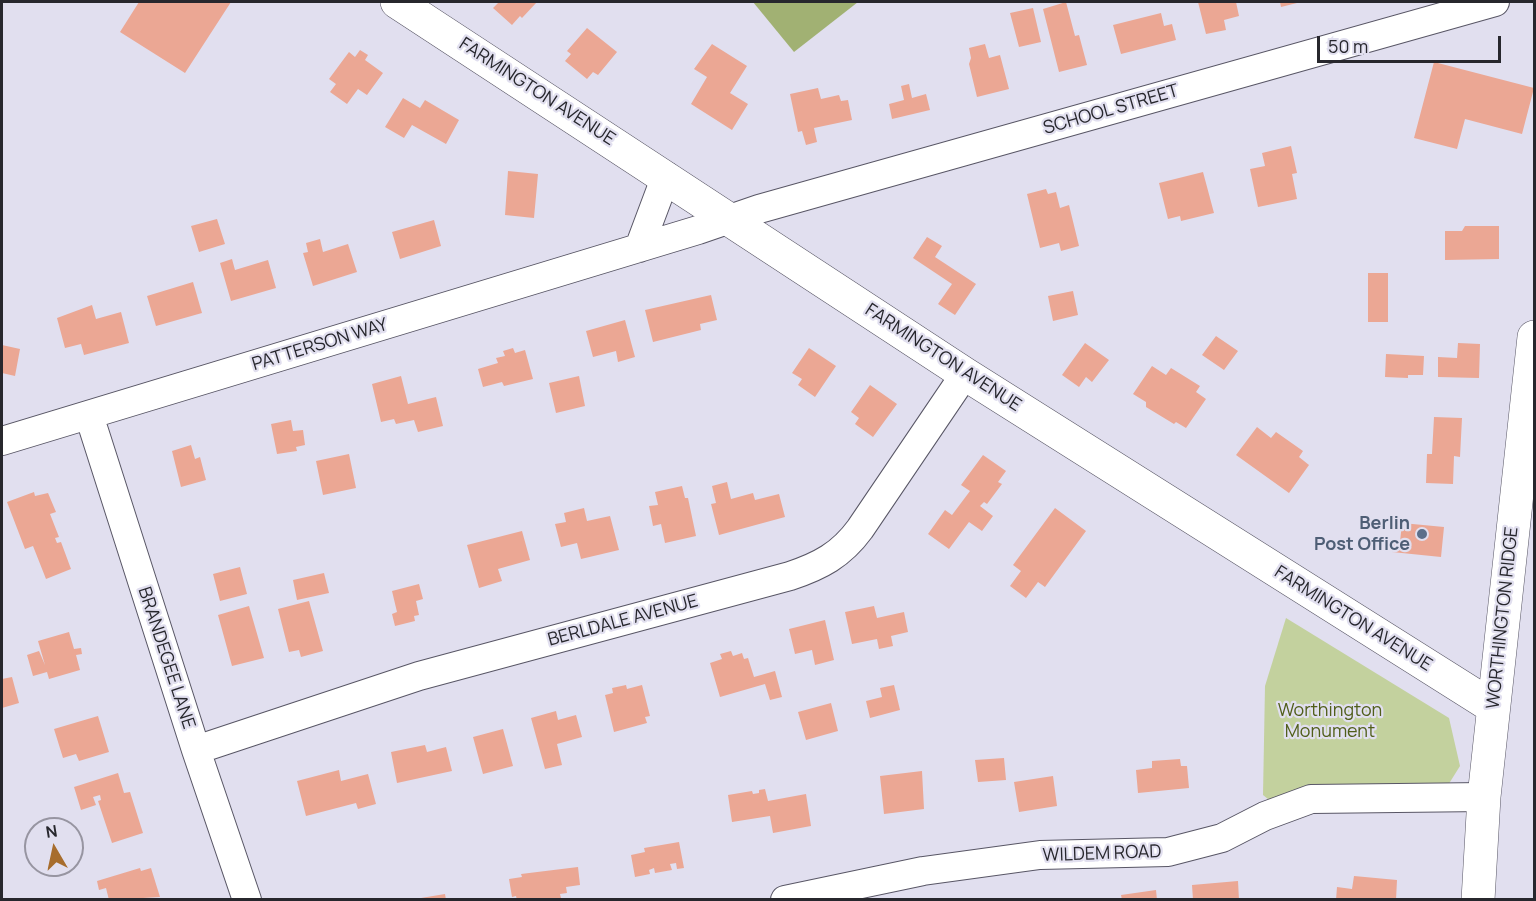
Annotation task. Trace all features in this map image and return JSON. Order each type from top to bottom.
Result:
[{"type":"street","name":"FARMINGTON AVENUE","points":[[397,2],[666,176],[728,220],[782,252],[965,374],[1493,707]]},
{"type":"street","name":"SCHOOL STREET","points":[[728,220],[782,202],[1495,2]]},
{"type":"street","points":[[639,248],[666,176]]},
{"type":"street","name":"PATTERSON WAY","points":[[2,441],[728,220]]},
{"type":"street","name":"WORTHINGTON RIDGE","points":[[1478,900],[1484,797],[1534,337]]},
{"type":"street","name":"BERLDALE AVENUE","points":[[196,750],[419,676],[790,576],[832,559],[848,546],[861,529],[965,374]]},
{"type":"street","name":"BRANDEGEE LANE","points":[[88,416],[247,900]]},
{"type":"street","name":"WILDEM ROAD","points":[[785,900],[923,870],[1040,855],[1168,852],[1222,838],[1265,816],[1311,799],[1484,797]]},
{"type":"green space","points":[[753,2],[858,2],[794,52]]},
{"type":"green space","name":"Worthington Monument","points":[[1286,618],[1449,718],[1460,766],[1445,790],[1274,804],[1263,795],[1265,686]]},
{"type":"building","points":[[139,2],[231,2],[185,73],[120,32]]},
{"type":"building","points":[[499,2],[537,2],[512,25],[493,8]]},
{"type":"building","points":[[1066,2],[1075,36],[1079,35],[1087,65],[1059,72],[1043,9]]},
{"type":"building","points":[[1198,2],[1236,2],[1239,16],[1224,20],[1226,30],[1206,34]]},
{"type":"building","points":[[1280,2],[1301,2],[1281,7]]},
{"type":"building","points":[[1033,8],[1041,42],[1019,47],[1010,13]]},
{"type":"building","points":[[1161,13],[1164,26],[1172,24],[1176,40],[1121,54],[1113,25]]},
{"type":"building","points":[[587,28],[617,52],[598,75],[593,72],[587,79],[565,61],[571,54],[567,51]]},
{"type":"building","points":[[712,44],[747,66],[730,93],[748,104],[732,130],[691,104],[707,77],[694,69]]},
{"type":"building","points":[[985,44],[989,58],[1000,55],[1009,89],[977,97],[969,64],[971,58],[969,48]]},
{"type":"building","points":[[360,50],[368,55],[365,60],[383,73],[367,95],[358,89],[347,104],[330,92],[336,84],[329,79],[349,52],[355,57]]},
{"type":"building","points":[[1434,62],[1534,88],[1522,134],[1465,119],[1457,149],[1414,138]]},
{"type":"building","points":[[909,84],[912,98],[926,94],[930,110],[892,119],[889,104],[904,100],[901,86]]},
{"type":"building","points":[[818,88],[821,99],[839,95],[841,101],[848,100],[852,120],[814,128],[817,142],[806,145],[802,131],[798,132],[790,94]]},
{"type":"building","points":[[403,98],[420,108],[425,100],[459,120],[446,144],[412,125],[404,138],[385,127]]},
{"type":"building","points":[[1291,146],[1297,173],[1292,174],[1297,199],[1258,207],[1250,169],[1265,166],[1262,153]]},
{"type":"building","points":[[508,171],[538,174],[534,218],[505,215]]},
{"type":"building","points":[[1203,172],[1214,213],[1181,221],[1180,216],[1168,219],[1159,183]]},
{"type":"building","points":[[1046,189],[1048,194],[1056,192],[1060,208],[1069,205],[1079,246],[1061,251],[1059,243],[1040,248],[1027,194]]},
{"type":"building","points":[[217,219],[225,244],[199,252],[191,226]]},
{"type":"building","points":[[434,220],[441,246],[400,259],[392,232]]},
{"type":"building","points":[[1465,226],[1499,226],[1499,259],[1445,260],[1445,231],[1462,231]]},
{"type":"building","points":[[927,237],[942,246],[935,257],[976,284],[955,315],[938,304],[952,284],[913,258]]},
{"type":"building","points":[[320,239],[323,252],[348,244],[357,272],[313,286],[303,253],[308,252],[306,243]]},
{"type":"building","points":[[232,259],[235,270],[268,260],[276,288],[231,301],[220,263]]},
{"type":"building","points":[[1368,273],[1388,273],[1388,322],[1368,322]]},
{"type":"building","points":[[193,282],[202,313],[156,326],[147,296]]},
{"type":"building","points":[[1073,291],[1078,315],[1053,321],[1048,296]]},
{"type":"building","points":[[711,295],[717,320],[700,324],[701,330],[653,342],[645,310]]},
{"type":"building","points":[[92,305],[96,319],[121,312],[129,343],[84,355],[81,344],[65,348],[57,318]]},
{"type":"building","points":[[625,320],[635,357],[618,362],[616,351],[593,357],[586,331]]},
{"type":"building","points":[[1216,336],[1238,351],[1224,370],[1202,355]]},
{"type":"building","points":[[1085,343],[1109,360],[1092,382],[1086,377],[1079,387],[1062,375]]},
{"type":"building","points":[[1458,343],[1480,344],[1479,378],[1438,377],[1438,357],[1457,358]]},
{"type":"building","points":[[2,345],[20,349],[15,376],[2,373]]},
{"type":"building","points":[[513,348],[515,353],[525,350],[533,379],[504,386],[502,382],[483,387],[478,369],[498,363],[496,358],[505,356],[503,351]]},
{"type":"building","points":[[809,348],[836,366],[815,397],[798,385],[802,379],[792,373]]},
{"type":"building","points":[[1386,354],[1424,356],[1423,375],[1408,375],[1408,378],[1385,377]]},
{"type":"building","points":[[1152,366],[1166,375],[1171,368],[1200,386],[1196,392],[1206,399],[1186,428],[1176,422],[1174,424],[1146,407],[1146,402],[1133,394]]},
{"type":"building","points":[[401,376],[408,404],[436,397],[443,426],[418,432],[414,420],[396,424],[394,419],[381,422],[372,384]]},
{"type":"building","points":[[579,376],[585,406],[556,413],[549,383]]},
{"type":"building","points":[[870,385],[897,404],[873,437],[855,424],[859,418],[851,412]]},
{"type":"building","points":[[1434,417],[1462,418],[1460,457],[1454,456],[1453,484],[1426,483],[1427,454],[1432,454]]},
{"type":"building","points":[[291,420],[293,431],[303,430],[305,445],[296,447],[297,451],[277,454],[271,424]]},
{"type":"building","points":[[1257,427],[1271,438],[1276,432],[1303,451],[1299,457],[1309,465],[1289,493],[1236,455]]},
{"type":"building","points":[[191,445],[195,459],[200,457],[206,480],[181,487],[172,451]]},
{"type":"building","points":[[349,454],[356,488],[323,495],[316,461]]},
{"type":"building","points":[[983,455],[1006,471],[998,482],[1002,484],[987,504],[984,502],[980,506],[993,516],[982,531],[969,522],[949,549],[928,534],[945,510],[952,515],[970,491],[961,485]]},
{"type":"building","points":[[727,482],[731,499],[753,493],[755,500],[779,494],[785,517],[719,535],[711,504],[716,503],[712,486]]},
{"type":"building","points":[[682,486],[685,498],[688,498],[696,536],[665,543],[661,524],[653,526],[649,506],[658,505],[655,492]]},
{"type":"building","points":[[34,492],[35,496],[48,493],[56,512],[50,514],[59,537],[55,538],[57,543],[61,542],[71,569],[46,579],[33,546],[25,549],[7,502]]},
{"type":"building","points":[[584,508],[587,521],[610,516],[619,550],[581,559],[577,543],[561,547],[555,524],[566,522],[564,513]]},
{"type":"building","points":[[1055,508],[1086,531],[1045,587],[1038,582],[1026,598],[1010,586],[1021,571],[1013,565]]},
{"type":"building","name":"Berlin Post Office","points":[[1402,523],[1444,527],[1441,557],[1392,552],[1393,541],[1400,542]]},
{"type":"building","points":[[522,531],[530,560],[498,569],[502,581],[479,588],[467,545]]},
{"type":"building","points":[[240,567],[247,594],[220,601],[213,574]]},
{"type":"building","points":[[324,573],[329,593],[297,600],[293,580]]},
{"type":"building","points":[[419,584],[423,599],[416,601],[419,615],[414,616],[415,621],[395,626],[392,614],[397,612],[392,591]]},
{"type":"building","points":[[309,601],[323,651],[301,657],[299,650],[289,652],[278,609]]},
{"type":"building","points":[[249,606],[264,658],[232,666],[218,615]]},
{"type":"building","points":[[874,606],[877,618],[904,612],[908,632],[891,636],[893,646],[879,649],[877,639],[852,644],[845,612]]},
{"type":"building","points":[[825,620],[834,660],[815,665],[812,650],[795,654],[789,629]]},
{"type":"building","points":[[69,632],[74,649],[81,648],[82,654],[76,655],[80,670],[49,679],[47,672],[33,676],[27,655],[39,651],[45,665],[38,641]]},
{"type":"building","points":[[731,651],[733,656],[742,653],[744,659],[748,658],[754,677],[775,671],[782,697],[770,700],[765,684],[720,697],[710,663],[722,659],[720,654]]},
{"type":"building","points":[[12,677],[19,703],[2,708],[2,679]]},
{"type":"building","points":[[626,685],[627,689],[642,685],[650,716],[645,717],[647,723],[614,732],[605,695],[613,693],[612,688]]},
{"type":"building","points":[[894,685],[900,710],[870,718],[866,701],[882,697],[880,688]]},
{"type":"building","points":[[831,703],[838,731],[806,740],[798,712]]},
{"type":"building","points":[[556,711],[558,720],[576,715],[582,737],[557,744],[562,765],[545,769],[531,718]]},
{"type":"building","points":[[98,716],[109,752],[79,761],[76,754],[63,758],[54,729]]},
{"type":"building","points":[[503,729],[513,766],[483,774],[473,737]]},
{"type":"building","points":[[425,745],[427,752],[446,747],[452,771],[397,783],[391,752]]},
{"type":"building","points":[[1004,758],[1006,780],[978,782],[975,760]]},
{"type":"building","points":[[1180,759],[1181,766],[1187,766],[1189,788],[1138,793],[1136,770],[1152,768],[1152,761]]},
{"type":"building","points":[[339,770],[341,781],[368,774],[376,804],[358,809],[356,803],[306,816],[297,781]]},
{"type":"building","points":[[922,771],[924,809],[884,814],[880,776]]},
{"type":"building","points":[[118,773],[124,793],[130,792],[143,833],[112,843],[98,801],[101,800],[100,795],[93,797],[96,805],[81,810],[74,787]]},
{"type":"building","points":[[1053,776],[1057,806],[1019,812],[1014,782]]},
{"type":"building","points":[[765,789],[768,801],[806,794],[811,826],[773,833],[770,816],[732,822],[728,795],[752,791],[753,794]]},
{"type":"building","points":[[679,842],[684,868],[677,869],[676,863],[670,864],[672,870],[655,873],[654,868],[649,870],[650,874],[635,877],[631,855],[645,852],[644,848]]},
{"type":"building","points":[[578,867],[580,885],[566,887],[567,893],[560,894],[561,898],[517,900],[516,896],[512,897],[509,879],[522,877],[521,874]]},
{"type":"building","points":[[140,868],[141,871],[151,868],[160,897],[109,900],[106,888],[99,890],[97,881]]},
{"type":"building","points":[[1354,876],[1397,880],[1396,900],[1336,900],[1337,887],[1352,889]]},
{"type":"building","points":[[1238,881],[1239,900],[1193,900],[1192,885]]},
{"type":"building","points":[[1156,890],[1157,900],[1122,900],[1121,895]]},
{"type":"building","points":[[445,894],[446,900],[421,900],[421,898]]},
{"type":"place","name":"Berlin Post Office","points":[[1422,534]]}]
